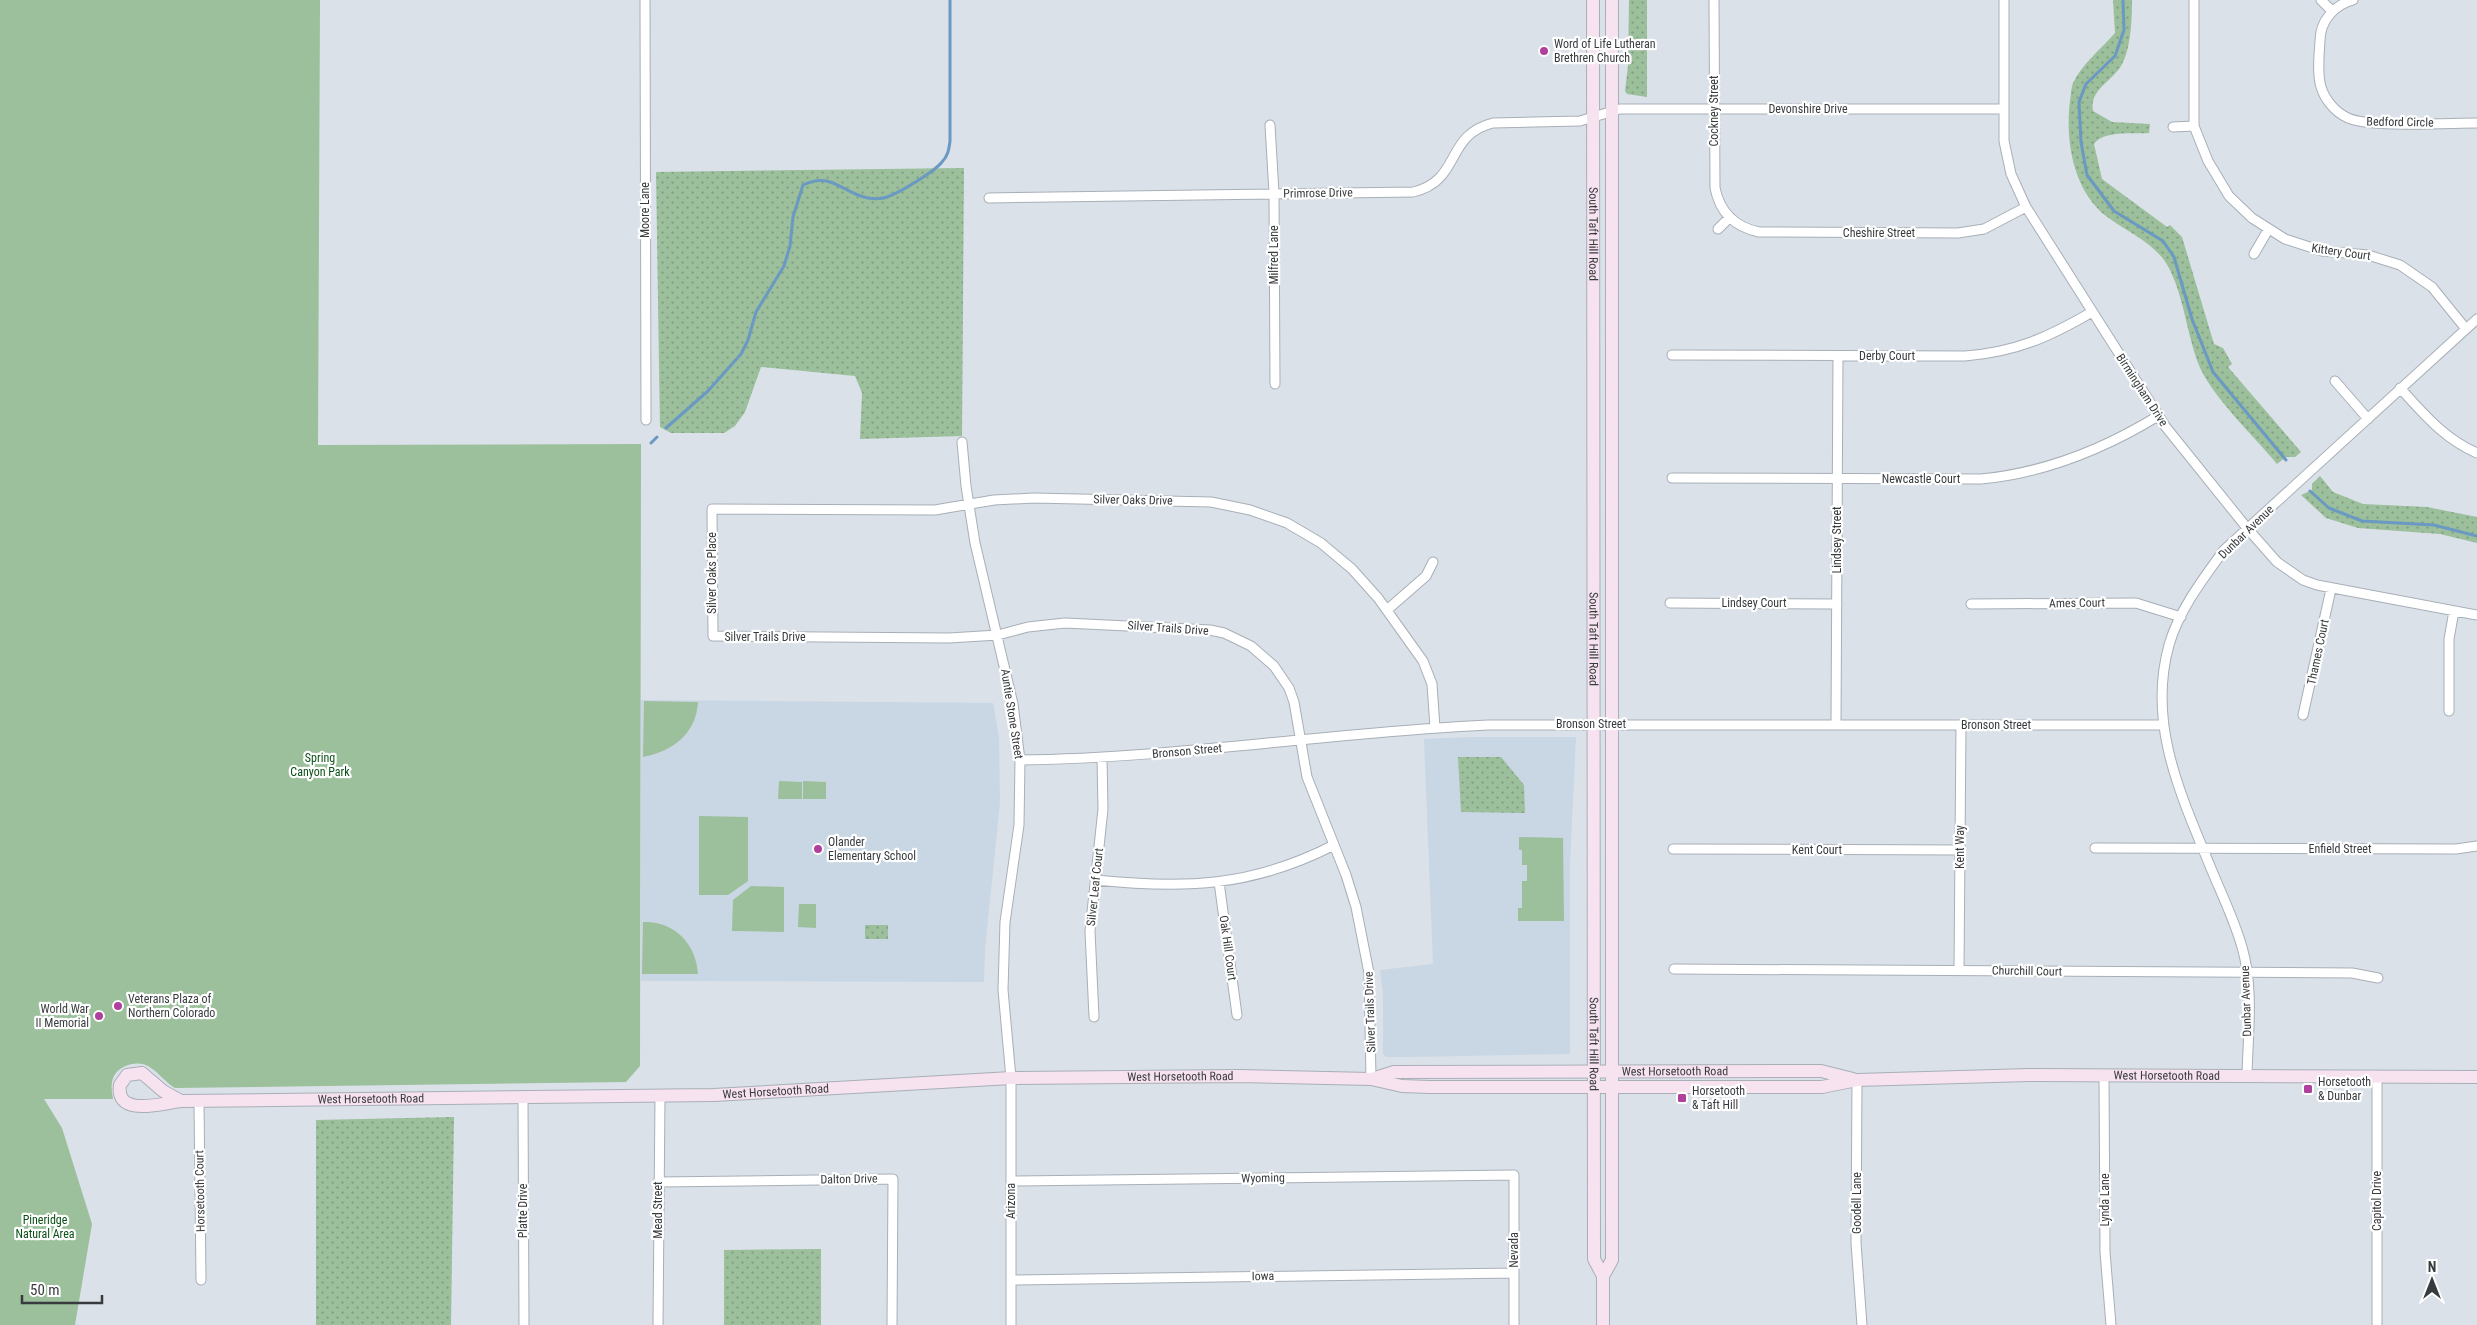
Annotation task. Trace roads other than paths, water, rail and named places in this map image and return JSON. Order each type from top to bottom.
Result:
[{"type":"main road","name":"South Taft Hill Road","points":[[1593,0],[1594,1259],[1603,1276],[1603,1325]]},
{"type":"main road","name":"South Taft Hill Road","points":[[1603,1276],[1612,1260],[1612,0]]},
{"type":"main road","name":"West Horsetooth Road","points":[[1371,1079],[1394,1072],[1821,1071],[1857,1080]]},
{"type":"main road","name":"West Horsetooth Road","points":[[181,1101],[660,1096],[1011,1078],[1239,1076],[1371,1079],[1411,1087],[1822,1087],[1857,1080],[2029,1075],[2477,1077]]},
{"type":"street","name":"Moore Lane","points":[[645,0],[646,420]]},
{"type":"street","name":"Cockney Street","points":[[1714,0],[1715,188],[1723,210],[1729,218]]},
{"type":"street","name":"Birmingham Drive","points":[[2004,0],[2004,109],[2006,155],[2011,174],[2026,207],[2158,416],[2247,528],[2277,562],[2289,572],[2317,586],[2477,615]]},
{"type":"street","name":"Kittery Court","points":[[2194,0],[2194,126],[2208,161],[2225,190],[2238,206],[2268,230],[2303,246],[2336,253],[2368,255],[2400,265],[2432,287],[2466,329]]},
{"type":"street","points":[[2321,0],[2332,11],[2353,0]]},
{"type":"street","name":"Bedford Circle","points":[[2332,11],[2323,26],[2320,37],[2320,78],[2327,100],[2340,113],[2348,118],[2368,122],[2477,123]]},
{"type":"street","name":"Devonshire Drive","points":[[1612,111],[1714,108],[2004,109]]},
{"type":"street","name":"Primrose Drive","points":[[989,198],[1413,192],[1423,190],[1441,179],[1448,170],[1462,140],[1471,131],[1482,125],[1493,122],[1580,122],[1612,111]]},
{"type":"street","name":"Milfred Lane","points":[[1270,125],[1274,193],[1275,384]]},
{"type":"street","points":[[2173,127],[2194,126]]},
{"type":"street","name":"Cheshire Street","points":[[1729,218],[1740,226],[1759,232],[1958,233],[1984,229],[2026,207]]},
{"type":"street","points":[[1718,229],[1729,218]]},
{"type":"street","points":[[2254,254],[2268,230]]},
{"type":"street","name":"Derby Court","points":[[1672,355],[1838,356],[1990,354],[2031,344],[2054,334],[2092,312]]},
{"type":"street","name":"Dunbar Avenue","points":[[2248,1075],[2248,973],[2236,928],[2172,771],[2163,725],[2165,668],[2170,644],[2193,594],[2224,550],[2477,319]]},
{"type":"street","name":"Lindsey Street","points":[[1836,725],[1838,356]]},
{"type":"street","points":[[2335,381],[2368,419]]},
{"type":"street","points":[[2400,388],[2435,427],[2451,439],[2477,453]]},
{"type":"street","name":"Newcastle Court","points":[[1672,478],[1981,479],[2020,473],[2084,455],[2122,438],[2158,416]]},
{"type":"street","name":"Auntie Stone Street","points":[[962,442],[968,504],[975,543],[1013,704],[1020,760],[1019,825],[1005,922],[1002,990],[1011,1078]]},
{"type":"street","name":"Silver Oaks Drive","points":[[712,509],[935,510],[968,504],[1034,498],[1211,502],[1250,510],[1286,523],[1321,543],[1352,569],[1387,610],[1423,661],[1432,684],[1436,728]]},
{"type":"street","name":"Silver Oaks Place","points":[[712,509],[713,636]]},
{"type":"street","points":[[1387,610],[1426,576],[1433,562]]},
{"type":"street","name":"Thames Court","points":[[2303,715],[2331,589]]},
{"type":"street","name":"Lindsey Court","points":[[1670,603],[1837,604]]},
{"type":"street","name":"Ames Court","points":[[1971,604],[2136,603],[2181,617]]},
{"type":"street","points":[[2449,711],[2449,639],[2454,611]]},
{"type":"street","name":"Silver Trails Drive","points":[[713,636],[949,638],[998,635],[1028,627],[1065,623],[1195,628],[1224,634],[1252,646],[1281,675],[1294,702],[1307,777],[1356,907],[1364,940],[1372,1002],[1371,1079]]},
{"type":"street","name":"Bronson Street","points":[[1020,760],[1102,758],[1436,728],[1594,724],[2163,725]]},
{"type":"street","name":"Kent Way","points":[[1959,970],[1961,725]]},
{"type":"street","name":"Silver Leaf Court","points":[[1094,1017],[1090,931],[1103,809],[1102,758]]},
{"type":"street","points":[[1095,880],[1149,885],[1219,882],[1285,866],[1334,845]]},
{"type":"street","name":"Enfield Street","points":[[2095,848],[2203,850],[2456,849],[2477,846]]},
{"type":"street","name":"Kent Court","points":[[1673,849],[1960,850]]},
{"type":"street","name":"Oak Hill Court","points":[[1219,882],[1237,1015]]},
{"type":"street","name":"Churchill Court","points":[[1674,969],[2352,973],[2378,978]]},
{"type":"street","name":"Lynda Lane","points":[[2104,1075],[2105,1252],[2111,1325]]},
{"type":"street","name":"Capitol Drive","points":[[2377,1076],[2377,1325]]},
{"type":"street","name":"Arizona","points":[[1011,1078],[1011,1325]]},
{"type":"street","name":"Goodell Lane","points":[[1857,1080],[1856,1242],[1862,1325]]},
{"type":"street","name":"Mead Street","points":[[658,1325],[660,1096]]},
{"type":"street","name":"Platte Drive","points":[[523,1098],[524,1325]]},
{"type":"street","name":"Horsetooth Court","points":[[198,1102],[201,1280]]},
{"type":"street","name":"Wyoming","points":[[1011,1180],[1514,1175]]},
{"type":"street","name":"Nevada","points":[[1514,1175],[1514,1325]]},
{"type":"street","name":"Dalton Drive","points":[[658,1182],[893,1179],[892,1325]]},
{"type":"street","name":"Iowa","points":[[1011,1280],[1514,1273]]},
{"type":"waterway","points":[[666,428],[708,391],[741,354],[748,340],[756,312],[784,266],[790,246],[793,217],[803,185],[822,180],[837,184],[859,195],[878,199],[900,191],[938,166],[946,157],[950,141],[950,0]]},
{"type":"waterway","points":[[2123,0],[2124,30],[2115,56],[2086,84],[2079,102],[2081,142],[2087,175],[2114,211],[2163,241],[2174,257],[2192,319],[2213,372],[2286,460]]},
{"type":"waterway","points":[[651,443],[657,437]]},
{"type":"waterway","points":[[2310,491],[2329,508],[2362,521],[2434,525],[2477,536]]},
{"type":"place","name":"Word of Life Lutheran Brethren Church","points":[[1544,51]]},
{"type":"place","name":"Olander Elementary School","points":[[818,849]]},
{"type":"place","name":"Veterans Plaza of Northern Colorado","points":[[118,1006]]},
{"type":"place","name":"World War II Memorial","points":[[99,1016]]},
{"type":"place","name":"Horsetooth & Dunbar","points":[[2308,1089]]},
{"type":"place","name":"Horsetooth & Taft Hill","points":[[1682,1098]]},
{"type":"park label","name":"Spring Canyon Park","points":[[320,765]]},
{"type":"park label","name":"Pineridge Natural Area","points":[[45,1227]]}]
